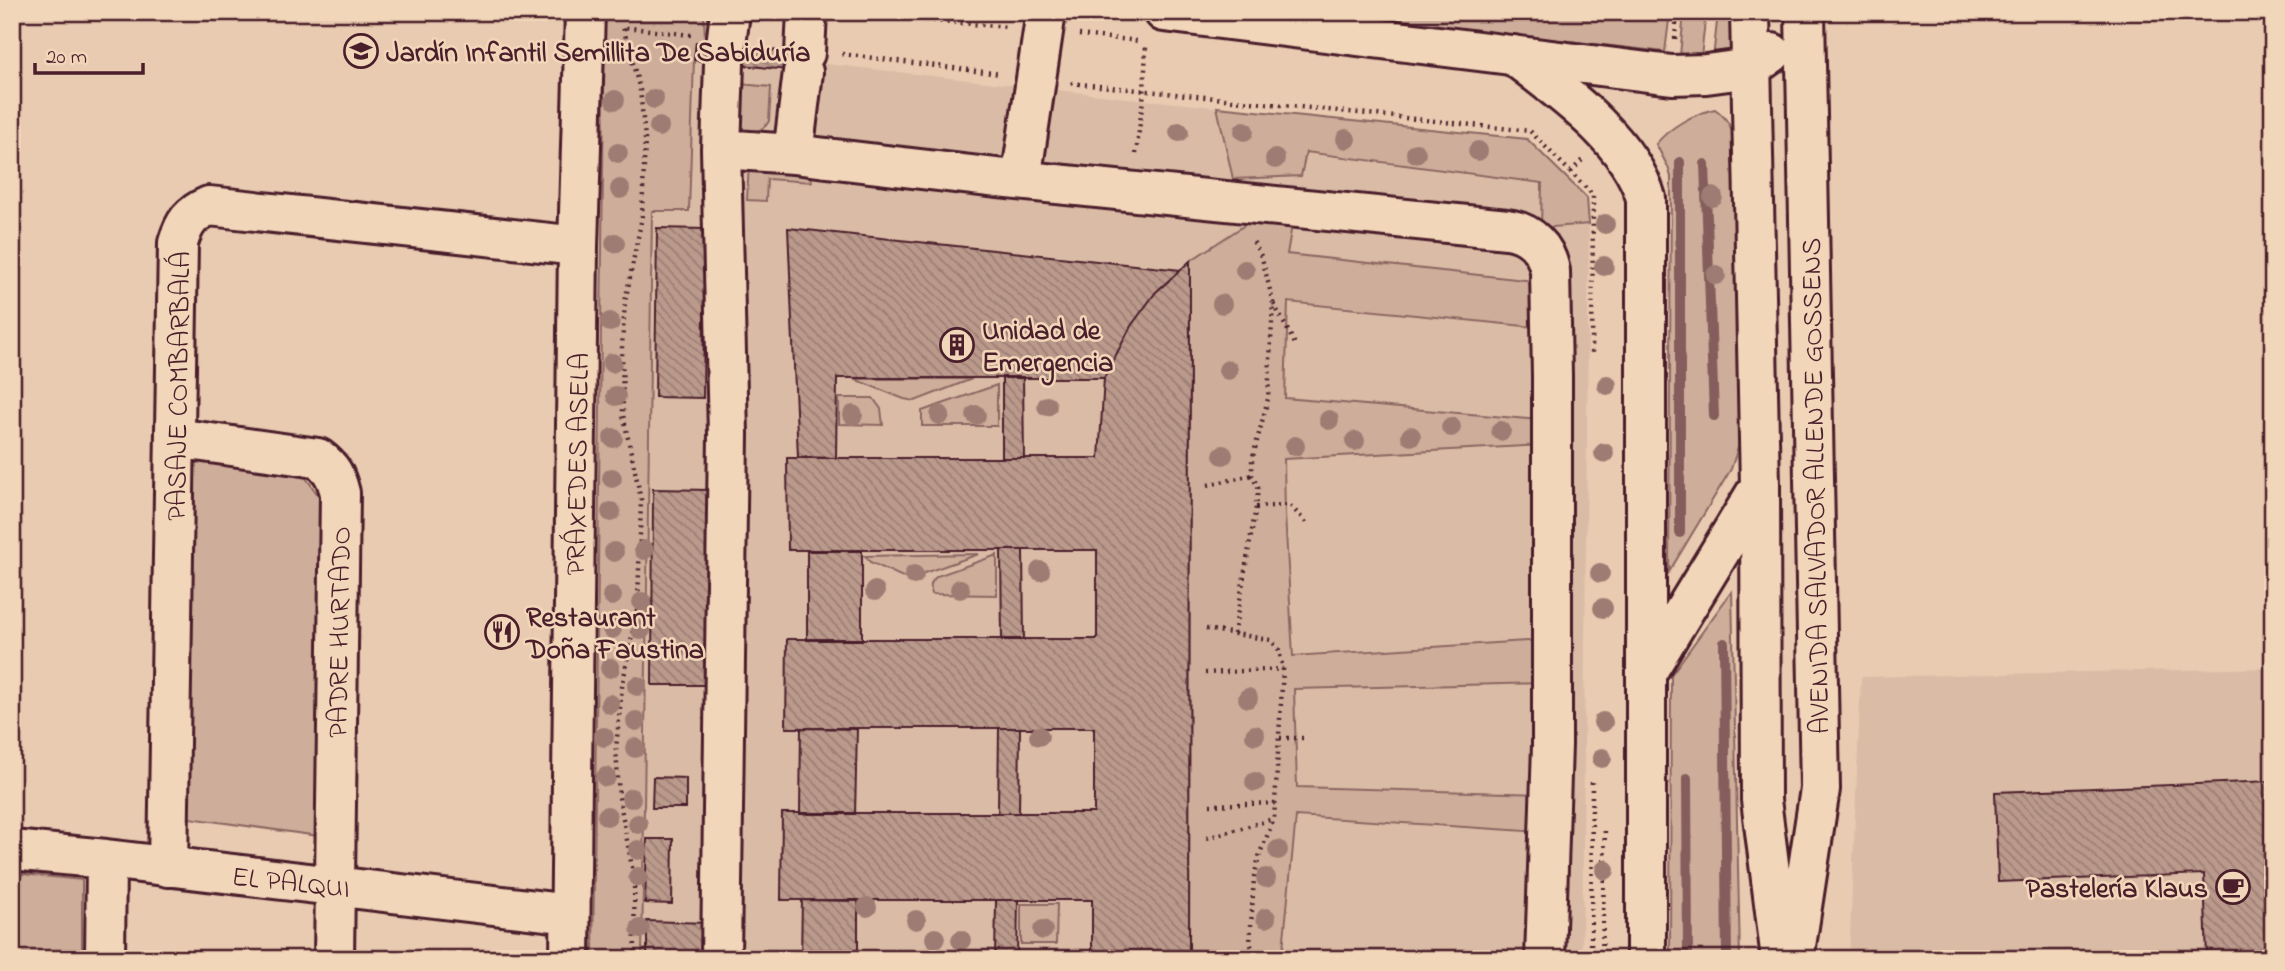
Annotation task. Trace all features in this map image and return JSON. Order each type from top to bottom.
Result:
[{"type":"street","name":"PRÁXEDES ASELA","points":[[570,959],[579,246],[585,12]]},
{"type":"street","name":"AVENIDA SALVADOR ALLENDE GOSSENS","points":[[1750,12],[1760,486],[1761,800],[1781,959]]},
{"type":"street","points":[[1155,27],[1513,55],[1672,75],[1751,68],[1797,18]]},
{"type":"street","name":"AVENIDA SALVADOR ALLENDE GOSSENS","points":[[1794,959],[1820,789],[1797,18]]},
{"type":"street","points":[[1009,179],[1032,21]]},
{"type":"street","points":[[721,959],[728,434],[721,149],[726,40]]},
{"type":"street","points":[[793,154],[805,47]]},
{"type":"street","points":[[1513,55],[1567,97],[1604,131],[1640,178],[1646,198],[1646,959]]},
{"type":"street","points":[[721,149],[793,154],[1009,179],[1518,230],[1534,241],[1546,258],[1550,271],[1552,376],[1552,745],[1545,959]]},
{"type":"street","name":"PASAJE COMBARBALÁ","points":[[168,867],[178,243],[185,222],[195,212],[209,206],[579,246]]},
{"type":"street","name":"PADRE HURTADO","points":[[175,438],[317,458],[335,474],[340,493],[334,959]]},
{"type":"street","points":[[1647,672],[1760,486]]},
{"type":"street","name":"EL PALQUI","points":[[12,850],[570,914]]},
{"type":"street","points":[[105,959],[106,859]]},
{"type":"path","points":[[834,12],[1155,27],[1131,190]]},
{"type":"path","points":[[635,959],[634,878],[619,797],[616,749],[622,687],[638,605],[640,499],[623,415],[622,346],[627,291],[642,217],[645,139],[640,90],[623,27],[726,40]]},
{"type":"path","points":[[805,47],[1144,92],[1531,131],[1593,195]]},
{"type":"path","points":[[1250,235],[1262,258],[1273,302],[1295,344]]},
{"type":"path","points":[[1234,634],[1256,507],[1258,488],[1252,475],[1252,460],[1268,400],[1273,302]]},
{"type":"path","points":[[1208,485],[1252,475]]},
{"type":"path","points":[[1256,507],[1290,506],[1309,526]]},
{"type":"path","points":[[1206,629],[1271,640],[1279,650],[1283,668],[1274,819],[1260,853],[1254,877],[1250,943],[1257,959]]},
{"type":"path","points":[[1205,673],[1283,668]]},
{"type":"path","points":[[1280,738],[1308,738]]},
{"type":"path","points":[[1210,806],[1276,803]]},
{"type":"path","points":[[1207,838],[1274,819]]},
{"type":"path","points":[[1602,959],[1605,821]]},
{"type":"shaded area","points":[[605,12],[704,12],[705,43],[696,42],[694,60],[689,211],[652,211],[642,959],[593,959]]},
{"type":"shaded area","points":[[1315,12],[1670,12],[1665,52]]},
{"type":"shaded area","points":[[1684,12],[1706,12],[1701,57],[1680,56]]},
{"type":"shaded area","points":[[1718,12],[1731,17],[1734,52],[1713,59]]},
{"type":"shaded area","points":[[696,42],[818,55],[818,63],[1527,139],[1587,198],[1589,224],[1582,959],[642,959],[652,210],[689,211]]},
{"type":"shaded area","points":[[730,83],[771,87],[769,121],[758,131],[749,132],[735,128]]},
{"type":"shaded area","points":[[1217,107],[1527,139],[1587,198],[1589,224],[1541,228],[1542,183],[1306,152],[1301,176],[1233,179]]},
{"type":"shaded area","points":[[1715,109],[1729,124],[1740,155],[1746,423],[1731,469],[1669,572],[1671,177],[1656,144],[1682,122]]},
{"type":"shaded area","points":[[749,163],[810,171],[812,182],[767,179],[766,201],[747,200]]},
{"type":"shaded area","points":[[1254,219],[1292,225],[1287,254],[1543,282],[1544,328],[1288,302],[1285,398],[1540,420],[1542,445],[1284,459],[1293,656],[1542,640],[1545,683],[1294,689],[1297,787],[1544,794],[1542,832],[1296,816],[1282,959],[1189,959],[1190,261]]},
{"type":"shaded area","points":[[854,379],[972,379],[915,401]]},
{"type":"shaded area","points":[[997,385],[997,426],[922,426],[922,411]]},
{"type":"shaded area","points":[[839,398],[873,398],[881,409],[883,425],[839,424]]},
{"type":"shaded area","points":[[190,455],[306,478],[325,505],[319,836],[182,817]]},
{"type":"shaded area","points":[[979,554],[907,579],[870,562],[865,556]]},
{"type":"shaded area","points":[[997,555],[997,595],[932,594],[931,584],[937,576]]},
{"type":"shaded area","points":[[1732,591],[1740,959],[1670,959],[1671,675]]},
{"type":"shaded area","points":[[2273,668],[2273,959],[1849,959],[1861,677]]},
{"type":"shaded area","points":[[12,873],[82,880],[82,959],[12,959]]},
{"type":"shaded area","points":[[1021,904],[1057,904],[1056,944],[1021,944]]},
{"type":"building","points":[[696,42],[818,55],[816,73],[694,60]]},
{"type":"building","points":[[657,228],[705,229],[703,398],[655,397]]},
{"type":"building","name":"Unidad de Emergencia","points":[[788,228],[1181,270],[1156,292],[1131,326],[1104,378],[837,378],[836,458],[798,457]]},
{"type":"building","points":[[1190,261],[1189,959],[1092,959],[1092,900],[781,900],[782,813],[1094,813],[1094,728],[786,728],[787,639],[1097,639],[1097,550],[788,550],[787,458],[1099,458],[1104,378],[1131,326],[1156,292]]},
{"type":"building","points":[[1002,377],[1023,377],[1024,458],[1002,458]]},
{"type":"building","points":[[653,489],[710,490],[708,685],[652,685]]},
{"type":"building","points":[[1001,550],[1023,550],[1024,640],[1002,640]]},
{"type":"building","points":[[807,551],[862,551],[862,640],[807,640]]},
{"type":"building","points":[[801,728],[857,729],[855,814],[800,814]]},
{"type":"building","points":[[999,728],[1020,728],[1019,813],[998,813]]},
{"type":"building","points":[[653,777],[686,778],[686,808],[652,808]]},
{"type":"building","points":[[2273,781],[2273,959],[2207,959],[2204,874],[1998,882],[1995,792]]},
{"type":"building","points":[[647,839],[673,839],[672,904],[645,903]]},
{"type":"building","points":[[802,900],[858,901],[858,959],[801,959]]},
{"type":"building","points":[[996,900],[1018,900],[1017,959],[995,959]]},
{"type":"building","points":[[647,921],[706,923],[705,959],[647,959]]},
{"type":"waterway","points":[[1680,162],[1680,533]]},
{"type":"waterway","points":[[1705,164],[1714,416]]},
{"type":"waterway","points":[[1724,643],[1727,959]]},
{"type":"waterway","points":[[1687,778],[1688,959]]},
{"type":"place","name":"Jardín Infantil Semillita De Sabiduría","points":[[361,51]]},
{"type":"place","name":"Unidad de Emergencia","points":[[957,345]]},
{"type":"place","name":"Restaurant Doña Faustina","points":[[502,632]]},
{"type":"place","name":"Pastelería Klaus","points":[[2233,887]]}]
